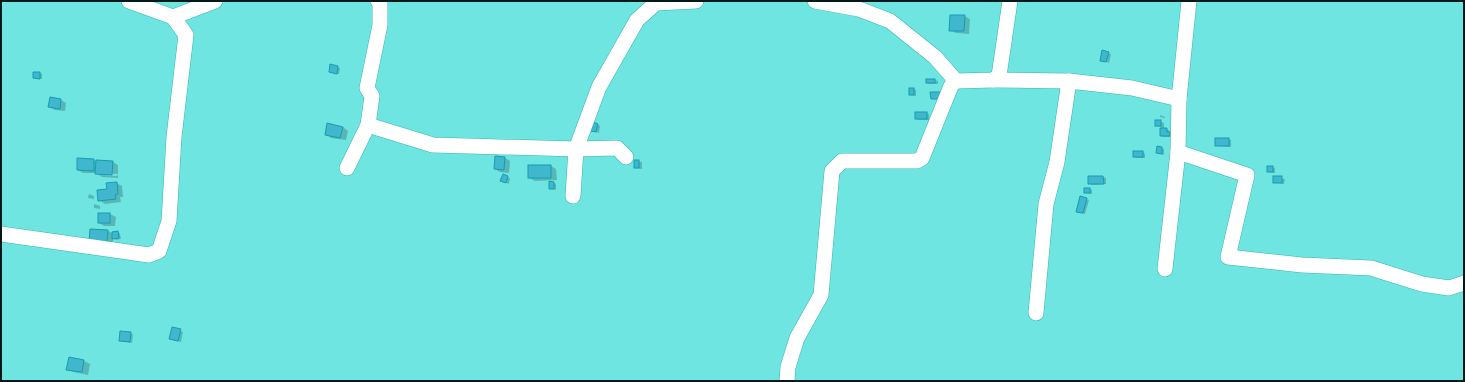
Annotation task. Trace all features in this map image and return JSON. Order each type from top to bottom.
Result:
[{"type":"street","points":[[1,234],[149,255],[159,251],[168,221],[174,137],[186,35],[173,17],[129,1]]},
{"type":"street","points":[[173,17],[215,1]]},
{"type":"street","points":[[347,168],[368,125],[372,96],[367,88],[380,25],[380,2],[378,1]]},
{"type":"street","points":[[574,196],[576,149],[599,87],[637,20],[656,3],[696,1]]},
{"type":"street","points":[[815,1],[859,9],[890,21],[935,57],[956,81]]},
{"type":"street","points":[[993,80],[999,76],[1010,1]]},
{"type":"street","points":[[1165,269],[1178,152],[1180,99],[1189,1]]},
{"type":"street","points":[[787,381],[788,367],[797,338],[821,295],[832,171],[842,161],[917,161],[922,158],[951,86],[956,81],[1069,81],[1132,88],[1180,99]]},
{"type":"street","points":[[1036,312],[1046,204],[1057,162],[1069,81]]},
{"type":"street","points":[[368,125],[433,145],[576,149],[617,148],[626,157]]},
{"type":"street","points":[[1178,152],[1247,175],[1228,257],[1302,265],[1371,268],[1422,284],[1449,288],[1464,282]]},
{"type":"building","points":[[950,15],[965,15],[964,31],[949,31]]},
{"type":"building","points":[[1102,50],[1109,52],[1106,62],[1100,61]]},
{"type":"building","points":[[330,64],[338,66],[337,74],[329,72]]},
{"type":"building","points":[[33,72],[40,72],[40,79],[33,78]]},
{"type":"building","points":[[926,79],[935,79],[935,83],[926,83]]},
{"type":"building","points":[[909,88],[914,88],[914,95],[909,95]]},
{"type":"building","points":[[930,92],[942,92],[942,99],[931,99]]},
{"type":"building","points":[[50,97],[61,99],[60,109],[48,107]]},
{"type":"building","points":[[915,112],[927,112],[927,119],[915,119]]},
{"type":"building","points":[[1155,120],[1161,120],[1161,126],[1155,126]]},
{"type":"building","points":[[593,122],[598,124],[596,132],[591,131]]},
{"type":"building","points":[[327,123],[343,127],[340,138],[325,135]]},
{"type":"building","points":[[1160,128],[1167,128],[1167,132],[1170,132],[1170,136],[1160,136]]},
{"type":"building","points":[[1215,138],[1229,138],[1229,146],[1215,146]]},
{"type":"building","points":[[1157,146],[1162,147],[1162,154],[1156,153]]},
{"type":"building","points":[[1133,151],[1143,151],[1143,157],[1133,157]]},
{"type":"building","points":[[495,156],[505,157],[504,170],[494,169]]},
{"type":"building","points":[[77,158],[94,159],[94,171],[77,170]]},
{"type":"building","points":[[96,160],[113,161],[112,175],[95,174]]},
{"type":"building","points":[[634,160],[639,160],[639,168],[634,168]]},
{"type":"building","points":[[528,165],[551,165],[551,178],[528,178]]},
{"type":"building","points":[[1267,166],[1273,166],[1273,172],[1267,172]]},
{"type":"building","points":[[503,174],[508,176],[506,183],[500,181]]},
{"type":"building","points":[[1088,176],[1103,176],[1104,184],[1088,184]]},
{"type":"building","points":[[1273,176],[1282,176],[1282,183],[1273,183]]},
{"type":"building","points":[[549,181],[554,182],[554,189],[549,189]]},
{"type":"building","points":[[117,182],[118,194],[115,195],[116,199],[98,201],[97,190],[107,189],[106,183]]},
{"type":"building","points":[[1084,188],[1090,188],[1090,193],[1084,193]]},
{"type":"building","points":[[1080,196],[1087,198],[1083,213],[1076,212]]},
{"type":"building","points":[[98,213],[110,213],[110,223],[98,223]]},
{"type":"building","points":[[90,229],[108,230],[107,243],[89,242]]},
{"type":"building","points":[[118,231],[119,238],[112,239],[112,232]]},
{"type":"building","points":[[172,327],[181,329],[178,341],[169,339]]},
{"type":"building","points":[[120,331],[131,332],[130,342],[119,341]]},
{"type":"building","points":[[69,357],[84,360],[82,372],[66,370]]}]
